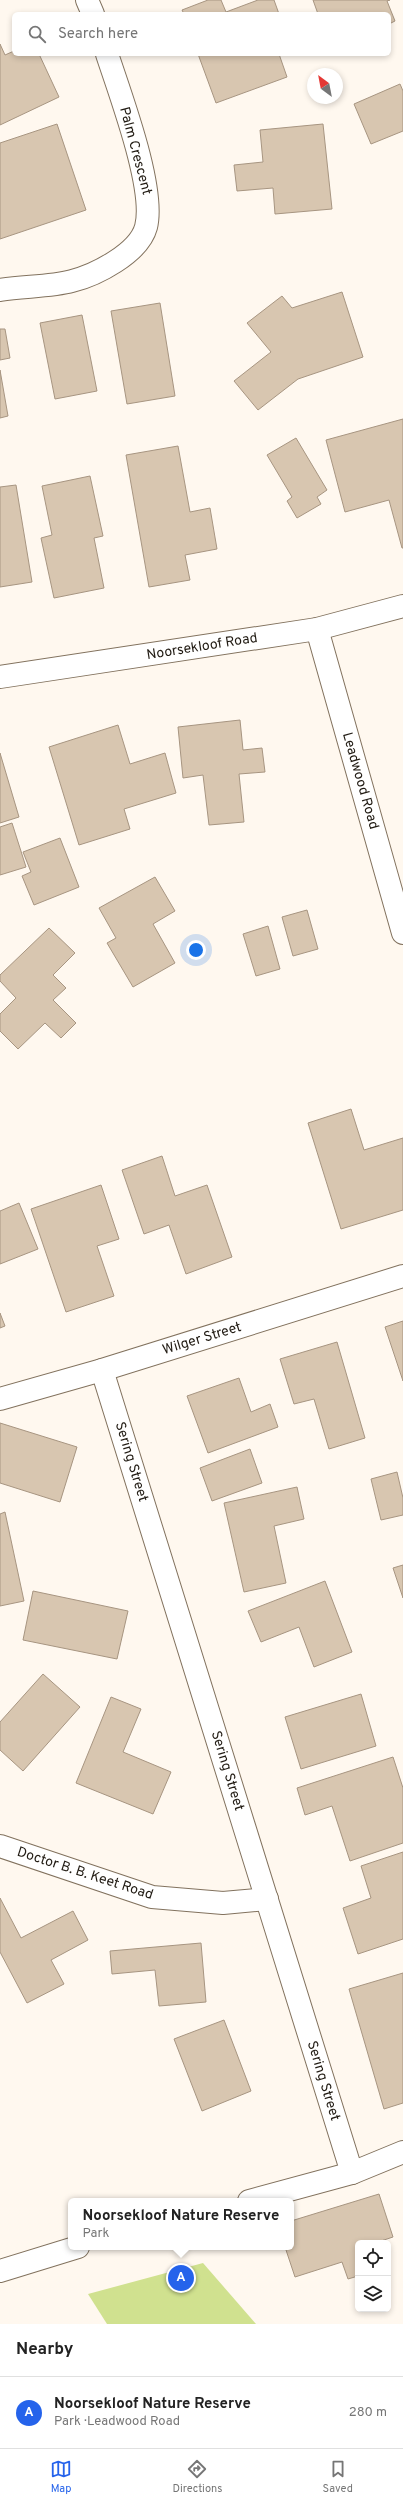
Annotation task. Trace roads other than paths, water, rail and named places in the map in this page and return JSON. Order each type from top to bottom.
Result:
[{"type":"street","points":[[87,0],[92,12]]},
{"type":"street","name":"Palm Crescent","points":[[0,290],[72,281],[97,271],[128,253],[146,228],[148,203],[142,171],[108,56]]},
{"type":"street","name":"Noorsekloof Road","points":[[0,678],[317,629],[403,606]]},
{"type":"street","name":"Leadwood Road","points":[[317,629],[403,933]]},
{"type":"street","name":"Wilger Street","points":[[0,1399],[102,1370],[403,1276]]},
{"type":"street","name":"Sering Street","points":[[102,1370],[352,2173]]},
{"type":"street","name":"Doctor B. B. Keet Road","points":[[0,1846],[152,1896],[223,1904],[267,1899]]},
{"type":"street","points":[[260,2198],[352,2173],[403,2152]]},
{"type":"street","points":[[0,2271],[68,2250]]},
{"type":"place","name":"Noorsekloof Nature Reserve","points":[[181,2278]]}]
